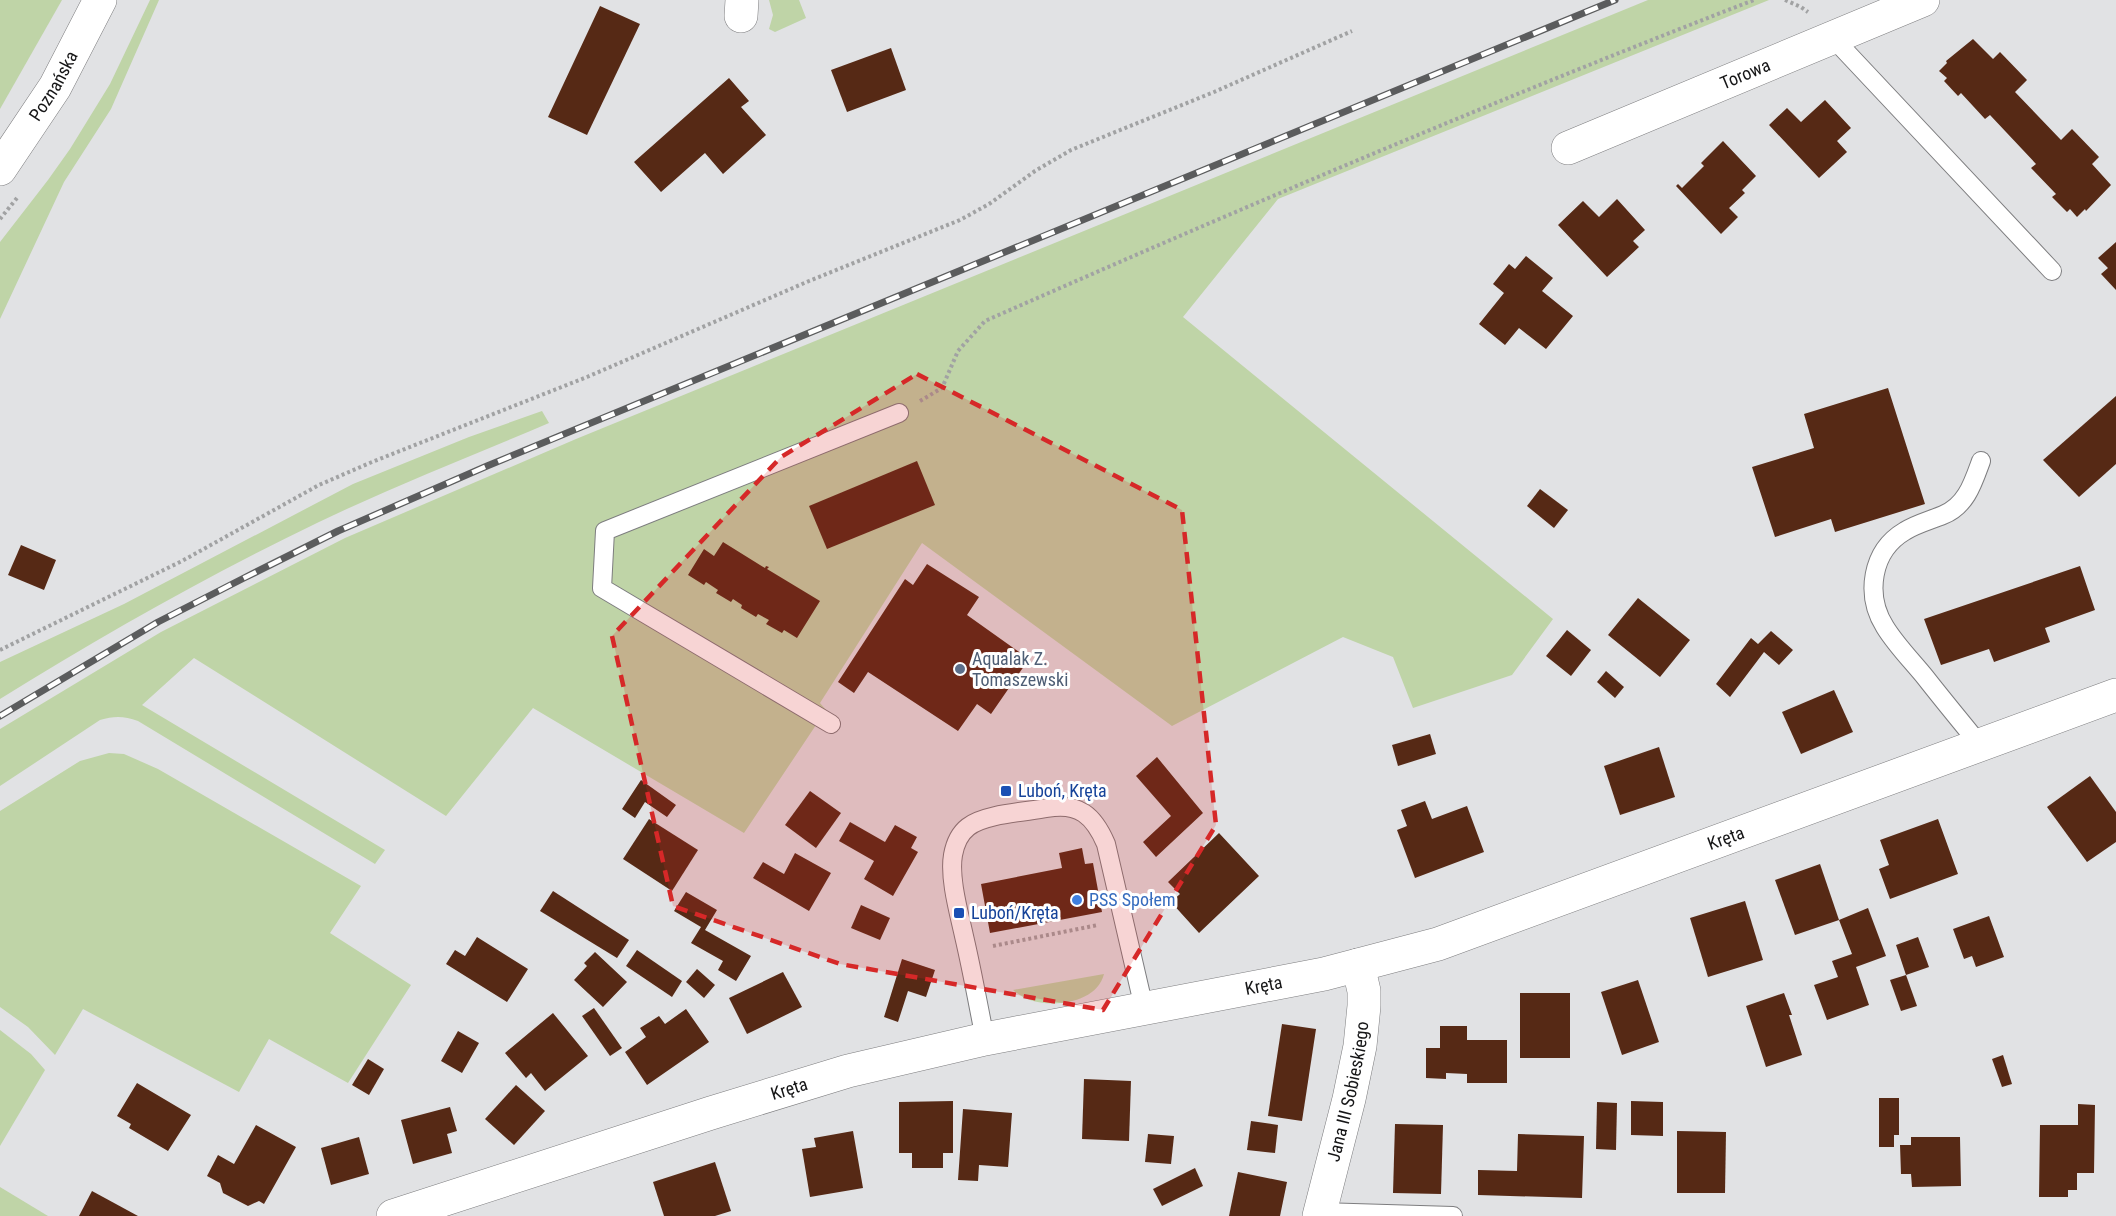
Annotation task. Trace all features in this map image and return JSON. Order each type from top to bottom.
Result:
[{"type":"street","name":"Poznańska","points":[[0,169],[55,87],[100,0]]},
{"type":"street","name":"Torowa","points":[[1568,148],[1923,0]]},
{"type":"street","name":"Kręta","points":[[393,1216],[848,1071],[986,1039],[1287,981],[1412,951],[1468,933],[2116,695]]},
{"type":"street","name":"Jana III Sobieskiego","points":[[1319,1214],[1349,1099],[1360,1046],[1364,991],[1358,965]]},
{"type":"lane","points":[[1834,39],[2052,271]]},
{"type":"lane","points":[[831,724],[602,588],[605,531],[899,413]]},
{"type":"lane","points":[[1980,745],[1898,646],[1876,608],[1873,591],[1875,570],[1880,554],[1892,540],[1906,530],[1946,514],[1958,506],[1968,494],[1981,461]]},
{"type":"lane","points":[[986,1039],[954,883],[953,855],[958,839],[966,828],[978,820],[1055,807],[1071,808],[1087,814],[1099,827],[1106,844],[1144,1008]]},
{"type":"lane","points":[[1319,1214],[1453,1216]]},
{"type":"path","points":[[899,413],[942,388],[958,351],[985,321],[1249,205],[1754,0]]},
{"type":"path","points":[[0,650],[182,561],[319,485],[587,377],[809,281],[960,220],[989,204],[1035,171],[1071,150],[1214,92],[1352,32]]},
{"type":"path","points":[[968,951],[1122,920]]},
{"type":"highlighted area","points":[[917,374],[1182,510],[1216,825],[1103,1010],[840,964],[673,906],[612,636],[781,457]]},
{"type":"green space","points":[[0,0],[62,0],[0,109]]},
{"type":"green space","points":[[150,0],[159,0],[111,109],[64,182],[0,319],[0,242],[70,149],[110,84]]},
{"type":"green space","points":[[769,0],[799,0],[806,18],[775,32],[769,29],[773,15]]},
{"type":"green space","points":[[1648,0],[1769,0],[1278,199],[1183,317],[1553,619],[1512,675],[1413,708],[1393,657],[1343,637],[1172,726],[922,543],[820,703],[826,710],[744,833],[533,708],[446,816],[194,658],[142,705],[385,850],[375,864],[138,721],[128,718],[114,717],[100,720],[0,786],[0,729],[161,632],[345,538],[576,439]]},
{"type":"green space","points":[[542,411],[549,423],[376,496],[278,542],[157,606],[0,699],[0,662],[124,604],[353,484],[469,437]]},
{"type":"green space","points":[[109,753],[124,754],[158,769],[361,886],[330,933],[411,985],[348,1083],[269,1039],[239,1092],[83,1009],[55,1055],[28,1027],[0,1007],[0,811],[80,761]]},
{"type":"green space","points":[[1104,974],[1100,984],[1093,991],[1084,997],[1062,1003],[1030,1000],[1013,990]]},
{"type":"green space","points":[[0,1030],[31,1054],[45,1070],[0,1146]]},
{"type":"green space","points":[[0,1187],[48,1216],[0,1216]]},
{"type":"building","points":[[600,6],[640,24],[587,135],[548,117]]},
{"type":"building","points":[[1973,39],[1993,59],[2000,52],[2027,80],[2015,92],[2061,140],[2072,129],[2099,157],[2092,164],[2111,185],[2077,217],[2070,209],[2067,212],[2052,197],[2056,194],[2031,168],[2036,164],[1990,115],[1985,119],[1961,93],[1958,96],[1944,81],[1947,78],[1939,71],[1947,63],[1946,61]]},
{"type":"building","points":[[891,48],[906,90],[847,112],[831,70]]},
{"type":"building","points":[[729,78],[749,101],[741,107],[766,135],[723,174],[705,153],[661,192],[634,162]]},
{"type":"building","points":[[1825,100],[1851,128],[1837,141],[1847,152],[1819,178],[1769,125],[1787,108],[1801,122]]},
{"type":"building","points":[[1723,141],[1756,176],[1742,190],[1745,193],[1729,208],[1738,217],[1721,234],[1676,186],[1678,184],[1682,188],[1704,166],[1701,163]]},
{"type":"building","points":[[1617,199],[1645,230],[1633,241],[1639,247],[1607,277],[1558,225],[1583,201],[1599,217]]},
{"type":"building","points":[[2116,242],[2116,290],[2101,274],[2108,268],[2098,258]]},
{"type":"building","points":[[1526,256],[1553,278],[1542,291],[1573,316],[1546,349],[1519,328],[1505,345],[1479,324],[1504,293],[1493,284],[1509,264],[1515,269]]},
{"type":"building","points":[[1888,388],[1925,504],[1835,532],[1831,519],[1775,537],[1752,467],[1814,448],[1804,414]]},
{"type":"building","points":[[2116,396],[2116,464],[2079,497],[2043,460]]},
{"type":"building","points":[[917,461],[935,505],[827,549],[809,506]]},
{"type":"building","points":[[1540,489],[1568,510],[1554,528],[1527,506]]},
{"type":"building","points":[[723,542],[765,568],[769,567],[767,569],[820,601],[797,638],[784,630],[782,633],[766,624],[769,620],[758,614],[756,617],[741,608],[742,605],[733,599],[731,602],[716,593],[718,590],[706,582],[704,585],[688,575],[704,549],[714,556]]},
{"type":"building","points":[[21,545],[56,560],[44,590],[8,575]]},
{"type":"building","points":[[927,564],[979,597],[967,615],[1029,659],[991,714],[977,704],[958,731],[868,672],[854,693],[838,682],[905,579],[913,585]]},
{"type":"building","points":[[2080,566],[2095,610],[2045,628],[2050,642],[1994,662],[1989,649],[1941,665],[1924,619]]},
{"type":"building","points":[[1638,598],[1690,640],[1660,677],[1608,635]]},
{"type":"building","points":[[1567,630],[1591,650],[1571,676],[1546,656]]},
{"type":"building","points":[[1771,631],[1793,650],[1779,665],[1764,652],[1730,697],[1716,684],[1751,638],[1758,644]]},
{"type":"building","points":[[1606,671],[1624,687],[1615,698],[1597,682]]},
{"type":"building","points":[[1834,690],[1853,732],[1801,754],[1782,712]]},
{"type":"building","points":[[1430,734],[1436,754],[1398,766],[1392,745]]},
{"type":"building","points":[[1659,747],[1675,797],[1620,815],[1604,766]]},
{"type":"building","points":[[1157,757],[1203,813],[1156,857],[1143,842],[1171,816],[1136,776]]},
{"type":"building","points":[[2090,776],[2116,812],[2116,842],[2087,862],[2047,807]]},
{"type":"building","points":[[641,780],[676,805],[667,817],[645,802],[635,818],[622,809]]},
{"type":"building","points":[[810,791],[841,813],[816,848],[785,825]]},
{"type":"building","points":[[1425,801],[1432,819],[1467,806],[1484,852],[1415,878],[1397,830],[1407,826],[1401,810]]},
{"type":"building","points":[[649,819],[698,850],[672,891],[623,859]]},
{"type":"building","points":[[1938,819],[1958,874],[1890,899],[1879,869],[1889,865],[1880,840]]},
{"type":"building","points":[[850,822],[885,842],[895,825],[917,837],[911,848],[918,852],[893,896],[864,879],[874,861],[839,841]]},
{"type":"building","points":[[1219,833],[1259,876],[1199,933],[1171,902],[1180,894],[1168,882]]},
{"type":"building","points":[[1082,848],[1085,864],[1093,863],[1102,912],[990,933],[981,884],[1062,868],[1059,853]]},
{"type":"building","points":[[795,853],[831,873],[809,911],[753,878],[763,862],[784,874]]},
{"type":"building","points":[[1820,864],[1839,920],[1795,935],[1775,880]]},
{"type":"building","points":[[553,891],[629,940],[617,958],[540,911]]},
{"type":"building","points":[[686,892],[717,910],[705,930],[751,956],[736,981],[718,970],[723,961],[691,943],[701,927],[674,911]]},
{"type":"building","points":[[1745,901],[1763,960],[1708,977],[1690,918]]},
{"type":"building","points":[[861,905],[890,918],[880,940],[851,928]]},
{"type":"building","points":[[1868,908],[1886,956],[1856,967],[1869,1005],[1827,1020],[1814,985],[1838,977],[1832,961],[1852,954],[1839,920]]},
{"type":"building","points":[[1989,916],[2004,957],[1976,967],[1972,956],[1964,959],[1953,929]]},
{"type":"building","points":[[477,937],[528,969],[507,1002],[446,964],[455,950],[465,956]]},
{"type":"building","points":[[1918,937],[1929,967],[1906,975],[1896,945]]},
{"type":"building","points":[[637,950],[682,981],[672,997],[626,966]]},
{"type":"building","points":[[595,952],[627,982],[603,1007],[574,980],[587,966],[584,963]]},
{"type":"building","points":[[902,959],[935,970],[926,997],[908,991],[898,1022],[884,1017]]},
{"type":"building","points":[[697,969],[715,985],[704,998],[686,982]]},
{"type":"building","points":[[783,972],[802,1007],[747,1034],[729,998]]},
{"type":"building","points":[[1906,975],[1917,1006],[1901,1011],[1890,980]]},
{"type":"building","points":[[1638,980],[1659,1042],[1622,1055],[1601,992]]},
{"type":"building","points":[[1520,993],[1570,993],[1570,1058],[1520,1058]]},
{"type":"building","points":[[1784,993],[1802,1055],[1766,1067],[1746,1006]]},
{"type":"building","points":[[594,1008],[622,1048],[610,1056],[582,1016]]},
{"type":"building","points":[[686,1009],[709,1042],[647,1085],[625,1052],[646,1037],[640,1028],[659,1016],[665,1024]]},
{"type":"building","points":[[553,1013],[588,1056],[545,1091],[531,1073],[526,1078],[505,1053]]},
{"type":"building","points":[[1282,1024],[1316,1029],[1302,1121],[1268,1116]]},
{"type":"building","points":[[1440,1026],[1467,1026],[1467,1040],[1507,1040],[1507,1083],[1467,1083],[1467,1074],[1446,1073],[1446,1079],[1426,1078],[1426,1048],[1440,1048]]},
{"type":"building","points":[[458,1031],[479,1043],[462,1073],[441,1061]]},
{"type":"building","points":[[2003,1055],[2012,1084],[2002,1087],[1992,1059]]},
{"type":"building","points":[[368,1059],[384,1069],[369,1095],[352,1085]]},
{"type":"building","points":[[1084,1079],[1131,1081],[1129,1141],[1082,1139]]},
{"type":"building","points":[[137,1083],[191,1115],[168,1151],[129,1128],[131,1124],[117,1116]]},
{"type":"building","points":[[516,1085],[545,1111],[514,1145],[485,1119]]},
{"type":"building","points":[[1879,1098],[1899,1098],[1899,1135],[1894,1135],[1894,1147],[1879,1147]]},
{"type":"building","points":[[953,1101],[953,1153],[943,1153],[943,1168],[912,1168],[912,1153],[899,1153],[899,1102]]},
{"type":"building","points":[[1631,1101],[1663,1102],[1663,1136],[1631,1135]]},
{"type":"building","points":[[1597,1102],[1617,1103],[1616,1150],[1596,1149]]},
{"type":"building","points":[[2078,1104],[2095,1105],[2094,1173],[2077,1173],[2077,1190],[2068,1190],[2068,1197],[2039,1197],[2040,1125],[2078,1125]]},
{"type":"building","points":[[450,1107],[457,1131],[447,1134],[452,1153],[413,1164],[401,1120]]},
{"type":"building","points":[[963,1109],[1012,1113],[1008,1167],[979,1165],[978,1181],[958,1180]]},
{"type":"building","points":[[1251,1121],[1278,1125],[1275,1153],[1247,1150]]},
{"type":"building","points":[[1395,1124],[1443,1125],[1441,1194],[1393,1193]]},
{"type":"building","points":[[256,1125],[296,1147],[264,1204],[259,1201],[248,1206],[223,1193],[220,1183],[207,1176],[218,1155],[234,1164]]},
{"type":"building","points":[[853,1131],[863,1188],[810,1197],[802,1149],[816,1147],[814,1138]]},
{"type":"building","points":[[1677,1131],[1726,1132],[1725,1193],[1677,1193]]},
{"type":"building","points":[[1148,1134],[1174,1136],[1171,1164],[1145,1162]]},
{"type":"building","points":[[1518,1134],[1584,1136],[1582,1198],[1478,1195],[1478,1170],[1517,1171]]},
{"type":"building","points":[[359,1137],[369,1174],[331,1185],[321,1148]]},
{"type":"building","points":[[1911,1137],[1960,1137],[1961,1186],[1912,1187],[1911,1174],[1901,1174],[1900,1145],[1911,1145]]},
{"type":"building","points":[[715,1162],[731,1211],[715,1216],[664,1216],[653,1182]]},
{"type":"building","points":[[1195,1168],[1203,1186],[1162,1206],[1153,1189]]},
{"type":"building","points":[[1238,1172],[1287,1182],[1280,1216],[1229,1216]]},
{"type":"building","points":[[92,1191],[138,1216],[79,1216]]},
{"type":"railway","points":[[0,716],[158,622],[338,531],[487,466],[1615,0]]},
{"type":"place","name":"Aqualak Z. Tomaszewski","points":[[960,669]]},
{"type":"place","name":"Luboń, Kręta","points":[[1006,791]]},
{"type":"place","name":"PSS Społem","points":[[1077,900]]},
{"type":"place","name":"Luboń/Kręta","points":[[959,913]]}]
